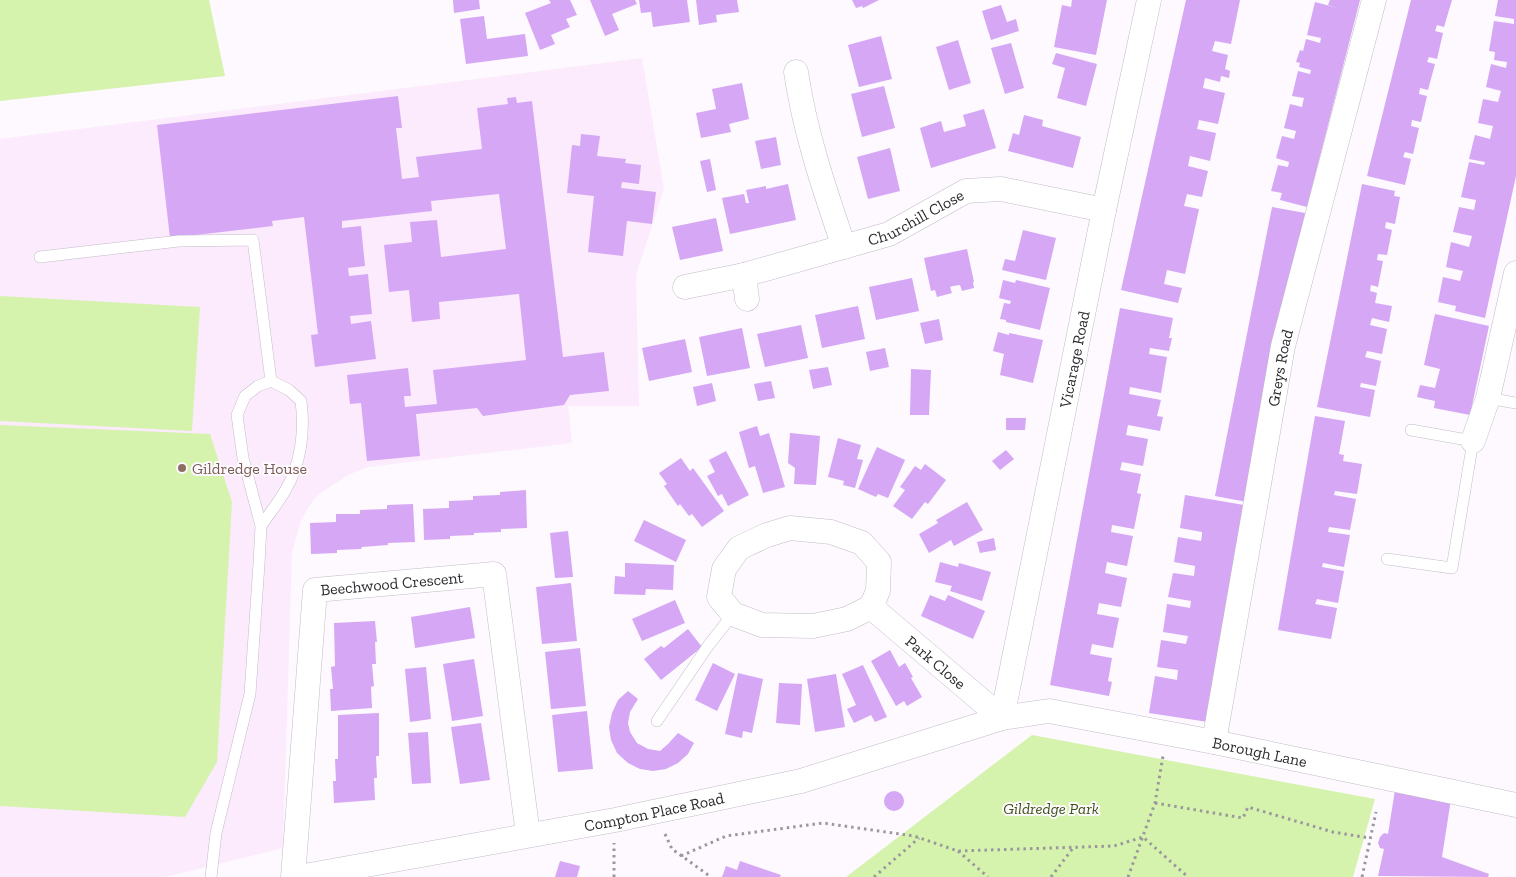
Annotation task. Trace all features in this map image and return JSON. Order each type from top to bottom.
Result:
[{"type":"street","name":"Vicarage Road","points":[[1002,718],[1104,210],[1149,0]]},
{"type":"street","name":"Greys Road","points":[[1214,742],[1284,346],[1374,0]]},
{"type":"street","name":"Churchill Close","points":[[796,72],[802,112],[820,180],[844,247]]},
{"type":"street","name":"Churchill Close","points":[[685,287],[744,275],[889,234],[966,191],[1001,188],[1104,210]]},
{"type":"street","points":[[1474,441],[1488,398],[1516,273]]},
{"type":"street","points":[[744,275],[747,299]]},
{"type":"street","points":[[790,528],[831,532],[862,543],[879,562],[878,590],[871,607],[847,619],[813,626],[762,625],[733,614],[719,597],[724,568],[739,548],[767,535],[790,528]]},
{"type":"street","name":"Beechwood Crescent","points":[[292,877],[314,590],[494,574],[528,835]]},
{"type":"street","name":"Park Close","points":[[871,607],[1002,718]]},
{"type":"street","name":"Borough Lane","points":[[1002,718],[1049,711],[1214,742],[1516,805]]},
{"type":"street","name":"Compton Place Road","points":[[299,877],[614,820],[801,781],[1002,718]]},
{"type":"lane","points":[[40,257],[179,241],[253,240],[271,381]]},
{"type":"lane","points":[[211,877],[216,834],[250,694],[261,526],[243,458],[237,415],[245,396],[258,386],[271,381],[289,390],[302,401],[303,435],[293,473],[285,491],[261,526]]},
{"type":"lane","points":[[1488,398],[1516,403]]},
{"type":"lane","points":[[1387,559],[1452,568],[1474,441],[1411,430]]},
{"type":"lane","points":[[657,721],[708,646],[733,614]]},
{"type":"path","points":[[1128,877],[1155,803],[1167,734]]},
{"type":"path","points":[[1155,803],[1243,818],[1248,807],[1333,832],[1369,838]]},
{"type":"path","points":[[654,812],[672,849],[710,877]]},
{"type":"path","points":[[1362,877],[1376,812]]},
{"type":"path","points":[[614,820],[614,877]]},
{"type":"path","points":[[681,856],[726,836],[823,823],[919,838],[958,851],[1114,846],[1143,838]]},
{"type":"path","points":[[874,877],[919,838]]},
{"type":"path","points":[[1143,838],[1188,877]]},
{"type":"path","points":[[1051,877],[1074,847]]},
{"type":"path","points":[[958,851],[985,876]]},
{"type":"shaded area","name":"Gildredge House","points":[[642,58],[664,189],[636,275],[639,406],[568,406],[572,443],[368,467],[350,474],[319,494],[312,502],[301,520],[292,552],[283,848],[165,877],[0,877],[0,139]]},
{"type":"green space","points":[[0,0],[209,0],[225,76],[0,101]]},
{"type":"green space","points":[[0,296],[200,307],[192,431],[0,421]]},
{"type":"green space","points":[[0,425],[210,434],[232,502],[217,762],[185,817],[0,806]]},
{"type":"green space","name":"Gildredge Park","points":[[1032,735],[1375,799],[1353,877],[846,877]]},
{"type":"building","points":[[453,0],[479,0],[480,9],[454,13]]},
{"type":"building","points":[[549,0],[570,0],[577,15],[566,19],[570,27],[551,35],[555,44],[540,50],[525,13],[551,3]]},
{"type":"building","points":[[590,0],[635,0],[637,4],[612,14],[619,30],[605,36]]},
{"type":"building","points":[[639,0],[687,0],[690,22],[653,27],[651,12],[641,13]]},
{"type":"building","points":[[696,0],[737,0],[739,12],[716,15],[717,22],[699,25]]},
{"type":"building","points":[[852,0],[879,0],[863,8],[862,6],[856,8]]},
{"type":"building","points":[[1072,0],[1107,0],[1096,55],[1054,47],[1062,5],[1071,7]]},
{"type":"building","points":[[1186,0],[1240,0],[1231,44],[1215,41],[1212,51],[1228,55],[1225,69],[1230,71],[1229,78],[1221,76],[1220,82],[1205,78],[1203,88],[1225,93],[1218,124],[1199,120],[1197,129],[1216,133],[1210,161],[1190,156],[1188,166],[1208,171],[1202,197],[1187,194],[1184,206],[1199,209],[1185,274],[1167,270],[1164,284],[1182,288],[1178,303],[1121,290]]},
{"type":"building","points":[[1330,0],[1360,0],[1307,207],[1280,200],[1282,193],[1271,191],[1278,165],[1288,167],[1289,162],[1276,158],[1282,136],[1294,139],[1296,131],[1284,128],[1290,104],[1302,107],[1304,98],[1292,96],[1298,71],[1310,74],[1311,70],[1299,67],[1300,63],[1296,62],[1300,50],[1303,51],[1306,39],[1320,43],[1321,38],[1307,35],[1315,2],[1338,8],[1328,5]]},
{"type":"building","points":[[1411,0],[1452,0],[1444,27],[1437,25],[1435,31],[1443,33],[1437,59],[1429,57],[1427,62],[1435,64],[1428,90],[1420,88],[1419,94],[1427,96],[1421,122],[1412,120],[1411,126],[1419,128],[1413,154],[1405,152],[1403,157],[1411,159],[1405,185],[1367,176]]},
{"type":"building","points":[[1498,0],[1516,0],[1516,176],[1485,318],[1455,311],[1456,306],[1438,302],[1443,277],[1460,281],[1463,271],[1446,267],[1451,242],[1469,247],[1472,236],[1453,232],[1459,207],[1474,210],[1476,200],[1461,197],[1469,162],[1484,165],[1485,162],[1469,159],[1475,135],[1490,139],[1493,126],[1478,123],[1483,99],[1498,102],[1501,91],[1486,87],[1491,64],[1506,68],[1507,62],[1494,60],[1495,52],[1489,51],[1494,21],[1514,24],[1514,19],[1495,16]]},
{"type":"building","points":[[1001,5],[1007,22],[1016,19],[1019,31],[991,40],[982,11]]},
{"type":"building","points":[[484,16],[487,39],[525,34],[528,56],[466,64],[460,19]]},
{"type":"building","points":[[881,36],[892,79],[859,87],[848,45]]},
{"type":"building","points":[[958,40],[971,83],[949,90],[936,47]]},
{"type":"building","points":[[1011,43],[1024,88],[1005,94],[991,48]]},
{"type":"building","points":[[1056,53],[1097,64],[1086,106],[1057,98],[1065,68],[1052,64]]},
{"type":"building","points":[[742,83],[749,119],[729,124],[731,132],[701,138],[696,113],[716,109],[712,89]]},
{"type":"building","points":[[884,86],[895,128],[862,137],[851,94]]},
{"type":"building","points":[[398,96],[402,128],[396,128],[402,179],[419,177],[416,157],[482,149],[477,108],[508,104],[507,98],[516,97],[517,103],[532,101],[563,357],[604,352],[609,391],[570,395],[564,405],[483,416],[477,408],[416,414],[420,456],[367,461],[361,403],[350,404],[347,375],[408,368],[411,396],[404,396],[405,407],[437,404],[433,370],[526,360],[519,294],[439,302],[440,319],[412,322],[409,290],[389,292],[384,245],[412,242],[410,222],[437,220],[441,257],[506,249],[499,194],[431,201],[432,211],[342,221],[342,228],[361,226],[365,266],[348,268],[349,276],[368,274],[372,314],[350,316],[351,324],[371,321],[376,359],[315,367],[311,335],[318,334],[304,217],[272,221],[273,226],[170,238],[157,125]]},
{"type":"building","points":[[984,109],[996,148],[931,168],[920,128],[941,121],[944,132],[966,126],[963,115]]},
{"type":"building","points":[[1024,115],[1043,120],[1042,126],[1081,137],[1073,168],[1008,151],[1013,133],[1019,135]]},
{"type":"building","points":[[581,134],[600,136],[597,156],[626,159],[625,163],[641,165],[639,184],[622,182],[621,188],[656,192],[652,224],[627,221],[623,256],[588,252],[594,196],[567,193],[572,145],[580,146]]},
{"type":"building","points":[[776,137],[781,165],[761,169],[755,141]]},
{"type":"building","points":[[890,148],[900,191],[868,199],[857,157]]},
{"type":"building","points":[[710,159],[716,190],[707,192],[700,161]]},
{"type":"building","points":[[788,184],[796,220],[730,234],[722,198],[744,194],[746,203],[749,203],[746,190],[766,186],[766,189]]},
{"type":"building","points":[[1362,184],[1395,191],[1394,196],[1400,197],[1395,224],[1386,222],[1385,228],[1392,230],[1387,255],[1378,254],[1377,260],[1383,261],[1378,287],[1371,285],[1370,291],[1377,293],[1375,303],[1392,306],[1389,322],[1372,318],[1370,325],[1387,329],[1382,354],[1367,351],[1365,357],[1381,361],[1376,386],[1361,383],[1360,387],[1375,390],[1370,417],[1317,407]]},
{"type":"building","points":[[1272,207],[1305,213],[1247,502],[1215,496]]},
{"type":"building","points":[[716,218],[723,251],[680,260],[672,227]]},
{"type":"building","points":[[1023,230],[1056,238],[1046,280],[1002,270],[1005,259],[1015,261]]},
{"type":"building","points":[[967,249],[974,288],[962,291],[960,285],[953,286],[950,287],[952,293],[937,297],[935,290],[931,291],[924,258]]},
{"type":"building","points":[[912,278],[919,311],[876,320],[869,287]]},
{"type":"building","points":[[1003,280],[1015,283],[1016,280],[1050,288],[1040,330],[1000,319],[1004,303],[1010,304],[1011,301],[999,298]]},
{"type":"building","points":[[858,306],[865,339],[822,348],[815,315]]},
{"type":"building","points":[[1120,308],[1173,318],[1169,338],[1172,338],[1169,351],[1150,348],[1149,354],[1167,357],[1161,393],[1130,387],[1129,394],[1161,400],[1157,416],[1163,417],[1160,431],[1128,425],[1126,435],[1148,439],[1143,466],[1122,462],[1120,470],[1141,474],[1137,493],[1141,494],[1134,529],[1112,525],[1111,532],[1133,536],[1127,566],[1107,562],[1105,573],[1127,578],[1121,607],[1099,603],[1097,614],[1119,618],[1113,648],[1092,644],[1090,654],[1112,658],[1108,681],[1112,682],[1109,696],[1050,685]]},
{"type":"building","points":[[1435,314],[1489,326],[1470,415],[1434,408],[1435,401],[1417,397],[1420,385],[1435,388],[1440,369],[1424,365]]},
{"type":"building","points":[[939,319],[943,340],[925,344],[920,323]]},
{"type":"building","points":[[801,325],[808,358],[765,367],[757,334]]},
{"type":"building","points":[[742,328],[750,368],[707,376],[699,337]]},
{"type":"building","points":[[998,332],[1043,340],[1033,383],[1000,375],[1004,354],[993,351]]},
{"type":"building","points":[[685,339],[692,372],[649,381],[642,348]]},
{"type":"building","points":[[885,348],[889,367],[870,371],[866,352]]},
{"type":"building","points":[[828,367],[832,385],[813,389],[809,370]]},
{"type":"building","points":[[911,369],[931,370],[929,415],[910,415]]},
{"type":"building","points":[[771,381],[775,398],[758,401],[754,384]]},
{"type":"building","points":[[712,383],[716,401],[697,406],[693,387]]},
{"type":"building","points":[[1315,416],[1345,421],[1339,454],[1344,455],[1343,461],[1362,464],[1357,494],[1335,491],[1334,495],[1356,499],[1350,530],[1329,527],[1328,532],[1350,535],[1344,567],[1323,563],[1322,567],[1344,571],[1338,603],[1317,599],[1315,604],[1337,608],[1331,639],[1278,630]]},
{"type":"building","points":[[1006,418],[1026,418],[1025,430],[1006,430]]},
{"type":"building","points":[[757,426],[760,436],[769,433],[785,487],[763,493],[755,466],[749,468],[739,432]]},
{"type":"building","points":[[790,433],[820,436],[816,485],[794,484],[795,468],[788,463]]},
{"type":"building","points":[[838,438],[861,445],[857,459],[863,460],[855,488],[843,485],[844,481],[828,477]]},
{"type":"building","points":[[877,447],[905,460],[888,498],[878,494],[876,497],[858,489]]},
{"type":"building","points":[[1006,450],[1014,459],[1000,470],[992,461]]},
{"type":"building","points":[[726,451],[749,495],[728,506],[722,494],[718,496],[707,476],[715,472],[709,460]]},
{"type":"building","points":[[681,458],[690,471],[693,468],[724,511],[702,527],[692,514],[689,516],[680,504],[678,506],[664,486],[667,484],[659,473]]},
{"type":"building","points":[[925,464],[946,480],[928,504],[925,502],[912,519],[893,506],[905,490],[900,487],[915,466],[921,470]]},
{"type":"building","points":[[526,490],[527,528],[501,529],[501,532],[450,536],[450,539],[424,540],[423,509],[449,508],[449,501],[473,500],[473,496],[500,495],[500,492]]},
{"type":"building","points":[[1185,495],[1244,505],[1208,722],[1149,713],[1155,676],[1177,680],[1178,670],[1157,667],[1161,640],[1186,644],[1188,636],[1163,632],[1167,604],[1190,608],[1191,601],[1168,597],[1173,573],[1194,576],[1195,566],[1174,562],[1178,537],[1201,541],[1202,535],[1202,532],[1180,528]]},
{"type":"building","points":[[967,502],[983,530],[954,546],[951,540],[929,553],[919,534],[938,523],[936,520]]},
{"type":"building","points":[[413,504],[415,542],[388,543],[388,545],[362,547],[361,549],[337,550],[337,553],[311,554],[310,523],[336,522],[336,514],[360,514],[360,510],[387,509],[387,505]]},
{"type":"building","points":[[644,520],[686,540],[676,562],[634,541]]},
{"type":"building","points":[[568,531],[573,577],[555,578],[550,533]]},
{"type":"building","points":[[994,538],[996,550],[980,553],[977,542]]},
{"type":"building","points":[[940,562],[958,567],[959,563],[991,572],[982,601],[950,591],[952,586],[935,582]]},
{"type":"building","points":[[625,563],[674,565],[673,590],[646,589],[645,595],[614,594],[615,576],[625,577]]},
{"type":"building","points":[[571,583],[577,641],[542,644],[536,587]]},
{"type":"building","points":[[930,595],[945,601],[948,595],[985,611],[973,639],[921,616]]},
{"type":"building","points":[[675,600],[685,623],[642,641],[632,619]]},
{"type":"building","points":[[470,607],[475,638],[415,648],[411,617]]},
{"type":"building","points":[[375,621],[377,642],[375,642],[376,664],[372,664],[374,686],[371,687],[372,708],[331,711],[330,689],[333,689],[331,667],[335,666],[334,623]]},
{"type":"building","points":[[688,629],[702,647],[661,680],[644,659],[661,646],[664,648]]},
{"type":"building","points":[[580,648],[586,706],[551,709],[545,652]]},
{"type":"building","points":[[890,650],[899,667],[905,663],[922,697],[907,706],[904,701],[896,706],[871,661]]},
{"type":"building","points":[[474,659],[483,716],[452,721],[443,664]]},
{"type":"building","points":[[713,663],[735,674],[717,711],[695,700]]},
{"type":"building","points":[[863,665],[887,717],[875,722],[871,715],[854,723],[847,709],[856,705],[842,674]]},
{"type":"building","points":[[426,667],[431,719],[410,722],[405,669]]},
{"type":"building","points":[[738,673],[763,679],[752,733],[743,731],[742,738],[725,734]]},
{"type":"building","points":[[836,674],[845,727],[815,732],[807,679]]},
{"type":"building","points":[[779,683],[802,684],[800,725],[776,723]]},
{"type":"building","points":[[628,691],[638,699],[630,712],[628,723],[630,732],[637,743],[648,749],[660,751],[678,733],[694,743],[688,754],[678,763],[666,769],[653,771],[640,769],[628,763],[617,753],[611,740],[609,727],[612,713],[618,700]]},
{"type":"building","points":[[587,711],[593,769],[558,772],[552,715]]},
{"type":"building","points":[[379,713],[379,756],[376,756],[377,778],[374,778],[375,800],[334,803],[335,759],[338,759],[338,715]]},
{"type":"building","points":[[481,723],[490,780],[460,784],[451,727]]},
{"type":"building","points":[[428,732],[431,783],[412,784],[408,733]]},
{"type":"building","points":[[1395,790],[1451,799],[1442,857],[1489,874],[1488,877],[1378,876],[1384,849],[1380,848],[1378,843],[1384,833],[1388,834]]},
{"type":"building","points":[[894,791],[901,794],[904,801],[901,808],[894,811],[887,808],[884,801],[887,794]]},
{"type":"building","points":[[560,861],[580,866],[577,877],[555,877]]},
{"type":"building","points":[[740,861],[781,875],[780,877],[722,877],[726,866],[737,870]]},
{"type":"place","name":"Gildredge House","points":[[182,468]]}]
